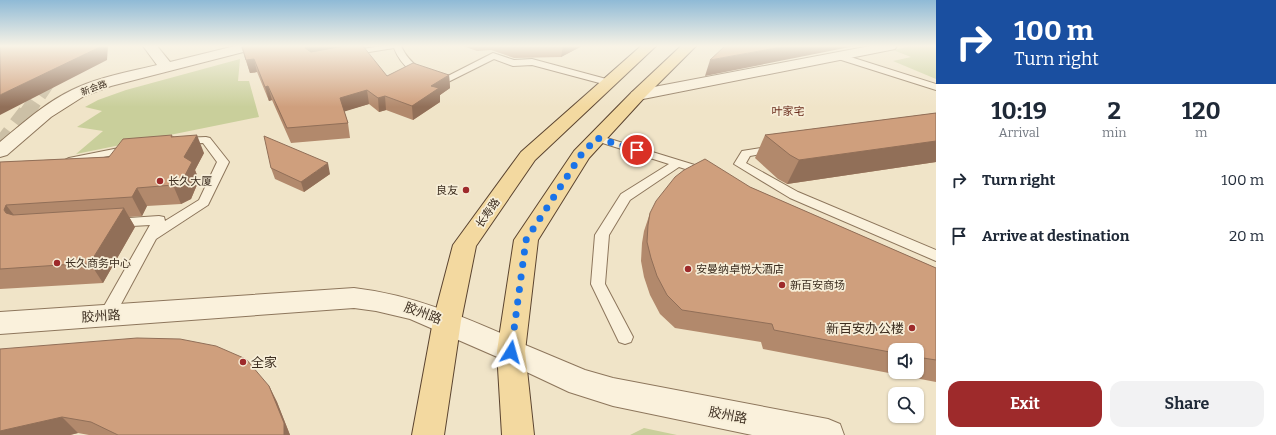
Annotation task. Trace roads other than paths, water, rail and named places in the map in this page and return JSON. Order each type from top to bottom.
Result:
[{"type":"main road","name":"长寿路","points":[[428,435],[447,321],[465,245],[528,156],[625,66]]},
{"type":"main road","points":[[518,435],[511,352],[526,240],[581,155],[668,66]]},
{"type":"street","points":[[638,96],[786,66]]},
{"type":"street","name":"新会路","points":[[0,151],[45,113],[78,93],[106,83],[166,67]]},
{"type":"street","name":"胶州路","points":[[0,323],[354,298],[396,303],[447,321],[511,352],[580,382],[613,392],[828,435]]},
{"type":"lane","points":[[408,66],[415,71],[442,82],[473,66]]},
{"type":"lane","points":[[548,66],[607,82]]},
{"type":"lane","points":[[871,66],[936,87]]},
{"type":"lane","points":[[597,138],[707,172],[720,180]]},
{"type":"lane","points":[[151,236],[204,202],[223,162],[206,140],[167,142]]},
{"type":"lane","points":[[55,162],[71,161],[138,147]]},
{"type":"lane","points":[[784,148],[746,153],[740,164],[794,195],[936,256]]},
{"type":"lane","points":[[625,337],[598,284],[602,235],[625,197],[678,163]]},
{"type":"lane","points":[[105,223],[159,220],[107,315]]},
{"type":"tunnel","points":[[26,114],[57,66]]},
{"type":"tunnel","points":[[0,148],[27,113]]},
{"type":"place","name":"长久大厦","points":[[160,181]]},
{"type":"place","name":"良友","points":[[466,190]]},
{"type":"place","name":"长久商务中心","points":[[57,263]]},
{"type":"place","name":"安曼纳卓悦大酒店","points":[[688,269]]},
{"type":"place","name":"新百安商场","points":[[782,285]]},
{"type":"place","name":"新百安办公楼","points":[[912,328]]},
{"type":"place","name":"全家","points":[[243,362]]},
{"type":"district","name":"叶家宅","points":[[788,111]]}]
